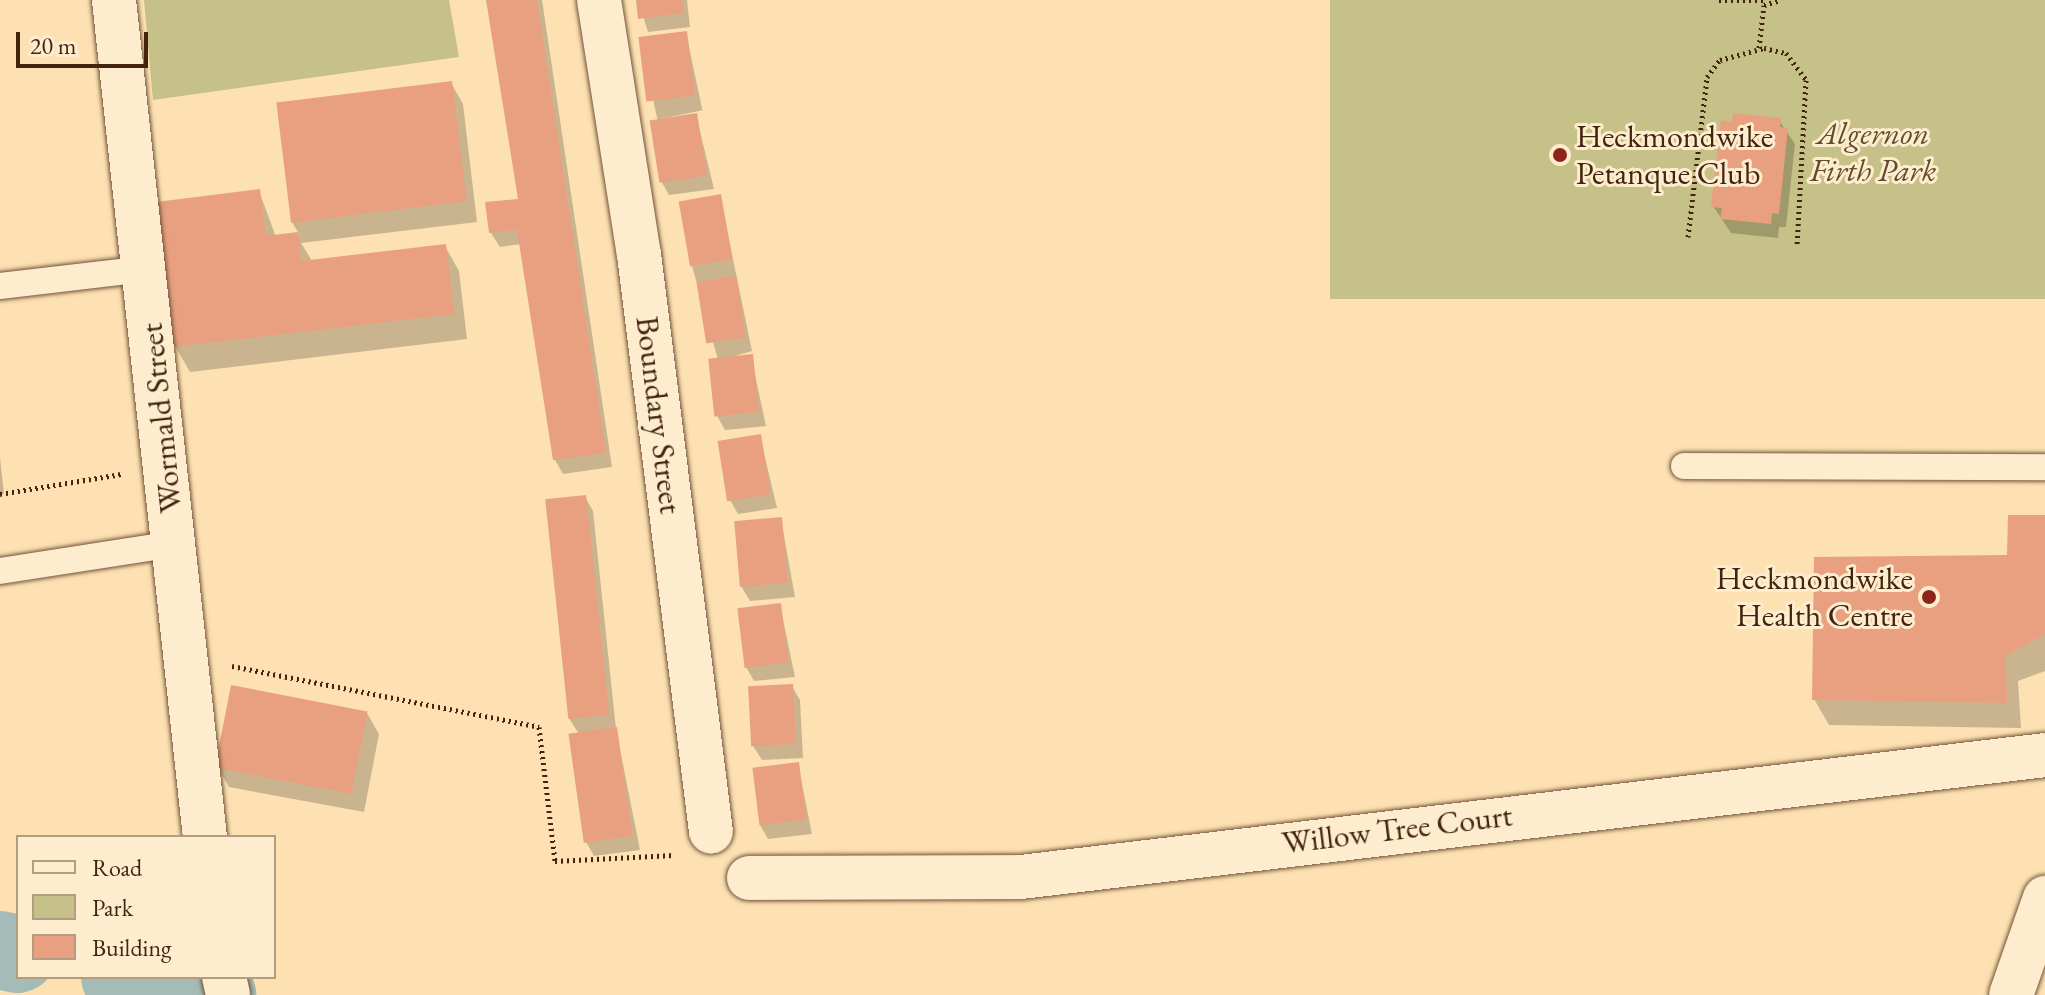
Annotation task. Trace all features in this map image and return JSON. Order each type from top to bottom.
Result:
[{"type":"street","name":"Wormald Street","points":[[114,0],[188,657],[205,835]]},
{"type":"street","name":"Boundary Street","points":[[599,0],[639,254],[702,843]]},
{"type":"street","name":"Willow Tree Court","points":[[749,878],[1021,877],[2045,755]]},
{"type":"street","points":[[2011,995],[2045,898]]},
{"type":"lane","points":[[0,286],[144,269]]},
{"type":"lane","points":[[1684,466],[2045,467]]},
{"type":"lane","points":[[0,571],[175,544]]},
{"type":"path","points":[[1719,0],[1780,0]]},
{"type":"path","points":[[1759,48],[1765,2]]},
{"type":"path","points":[[1688,237],[1707,77],[1720,60],[1759,48],[1786,53],[1806,80],[1797,245]]},
{"type":"path","points":[[0,494],[166,467]]},
{"type":"path","points":[[188,657],[539,727],[555,861],[702,843]]},
{"type":"green space","points":[[144,0],[449,0],[459,57],[153,100]]},
{"type":"green space","name":"Algernon Firth Park","points":[[1330,0],[2045,0],[2045,299],[1330,299]]},
{"type":"building","points":[[486,0],[537,0],[606,453],[553,460],[517,230],[489,233],[485,202],[518,199]]},
{"type":"building","points":[[636,0],[682,0],[683,13],[638,19]]},
{"type":"building","points":[[687,31],[695,96],[646,101],[638,37]]},
{"type":"building","points":[[452,81],[467,201],[291,223],[276,103]]},
{"type":"building","points":[[697,113],[707,175],[659,183],[650,121]]},
{"type":"building","points":[[1733,113],[1781,118],[1780,127],[1788,128],[1779,214],[1772,213],[1771,224],[1720,219],[1722,208],[1711,207],[1721,120],[1732,122]]},
{"type":"building","points":[[260,189],[266,236],[298,232],[301,261],[446,244],[454,314],[173,347],[156,202]]},
{"type":"building","points":[[721,194],[732,259],[690,266],[679,201]]},
{"type":"building","points":[[736,276],[746,337],[706,343],[696,282]]},
{"type":"building","points":[[753,354],[759,412],[714,416],[708,359]]},
{"type":"building","points":[[761,434],[771,494],[727,501],[718,441]]},
{"type":"building","points":[[586,495],[609,715],[568,719],[545,499]]},
{"type":"building","name":"Heckmondwike Health Centre","points":[[2008,515],[2045,515],[2045,634],[2005,656],[2007,703],[1812,700],[1814,557],[2007,555]]},
{"type":"building","points":[[782,517],[788,583],[740,587],[734,521]]},
{"type":"building","points":[[781,603],[788,663],[745,668],[737,608]]},
{"type":"building","points":[[793,684],[796,744],[751,746],[748,686]]},
{"type":"building","points":[[231,685],[367,712],[351,794],[215,767]]},
{"type":"building","points":[[617,727],[632,836],[584,843],[568,734]]},
{"type":"building","points":[[799,762],[806,820],[759,825],[752,768]]},
{"type":"waterway","points":[[0,950],[16,954]]},
{"type":"waterway","points":[[131,979],[217,995]]},
{"type":"place","name":"Heckmondwike Petanque Club","points":[[1560,155]]},
{"type":"place","name":"Heckmondwike Health Centre","points":[[1929,597]]}]
